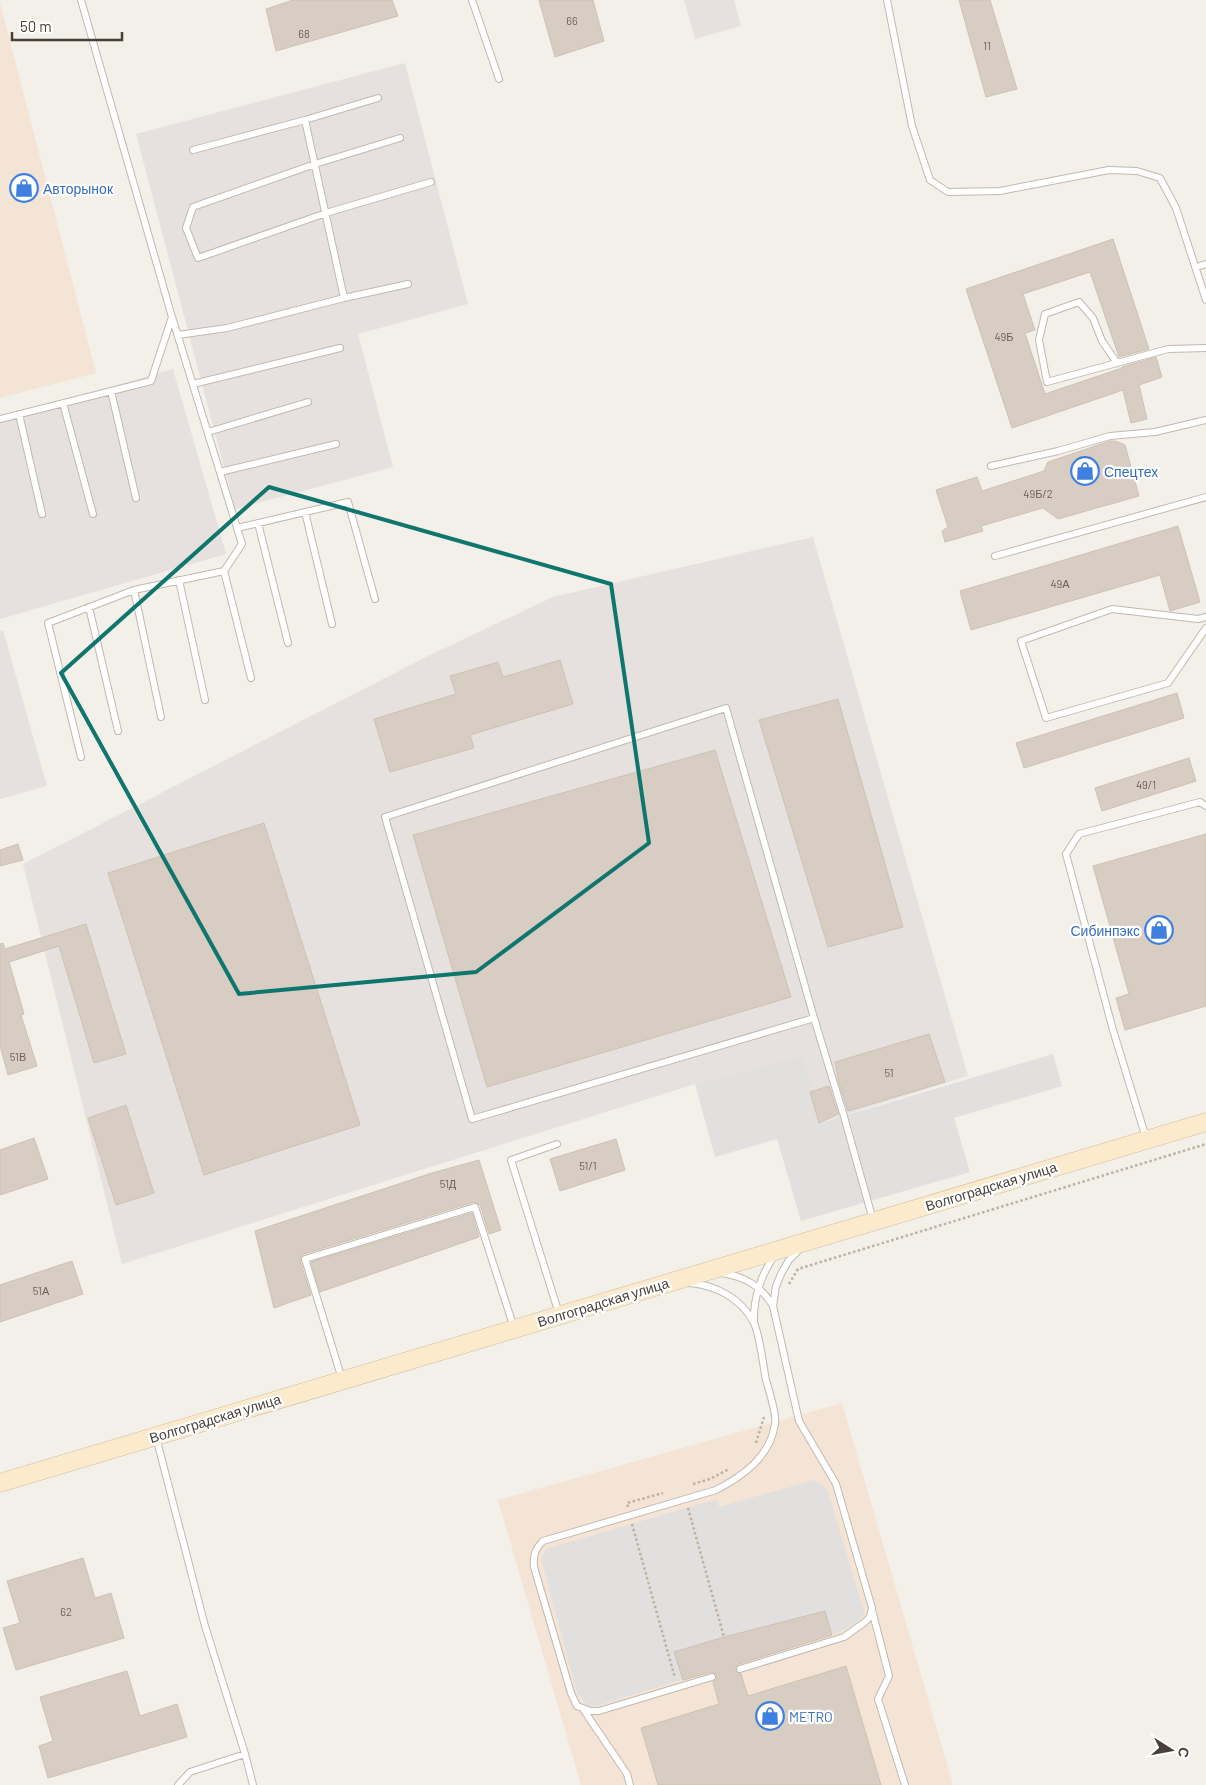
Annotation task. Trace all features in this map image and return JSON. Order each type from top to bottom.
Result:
[{"type":"main road","name":"Волгоградская улица","points":[[1,1479],[155,1436],[1206,1122]]},
{"type":"lane","points":[[81,0],[172,317],[242,544],[224,571],[134,590],[48,622],[81,757]]},
{"type":"lane","points":[[472,0],[499,79]]},
{"type":"lane","points":[[887,0],[912,126],[930,180],[948,192],[1000,191],[1108,170],[1137,171],[1160,178],[1176,208],[1206,300]]},
{"type":"lane","points":[[193,150],[306,120],[378,98]]},
{"type":"lane","points":[[306,120],[344,298]]},
{"type":"lane","points":[[400,138],[315,164],[193,207],[186,228],[198,258],[326,212],[431,182]]},
{"type":"lane","points":[[1196,267],[1206,264]]},
{"type":"lane","points":[[178,335],[227,328],[344,298],[408,284]]},
{"type":"lane","points":[[1117,363],[1102,341],[1093,318],[1079,302],[1045,314],[1039,340],[1046,382],[1117,363],[1168,349],[1206,348]]},
{"type":"lane","points":[[0,420],[151,381],[172,317]]},
{"type":"lane","points":[[193,384],[340,348]]},
{"type":"lane","points":[[111,391],[136,498]]},
{"type":"lane","points":[[208,432],[308,402]]},
{"type":"lane","points":[[63,403],[93,514]]},
{"type":"lane","points":[[19,414],[42,514]]},
{"type":"lane","points":[[991,466],[1058,451],[1110,436],[1155,432],[1206,420]]},
{"type":"lane","points":[[220,472],[336,444]]},
{"type":"lane","points":[[995,556],[1206,497]]},
{"type":"lane","points":[[237,528],[348,502],[375,599]]},
{"type":"lane","points":[[305,512],[332,624]]},
{"type":"lane","points":[[258,523],[288,643]]},
{"type":"lane","points":[[224,571],[251,678]]},
{"type":"lane","points":[[179,580],[205,700]]},
{"type":"lane","points":[[134,590],[161,717]]},
{"type":"lane","points":[[89,607],[118,731]]},
{"type":"lane","points":[[1206,617],[1198,619],[1112,609],[1021,641],[1046,718],[1168,683],[1206,628]]},
{"type":"lane","points":[[814,1018],[472,1119],[385,817],[726,708],[873,1222]]},
{"type":"lane","points":[[1147,1140],[1113,1030],[1066,854],[1079,834],[1200,802],[1206,806]]},
{"type":"lane","points":[[557,1144],[511,1160],[560,1315]]},
{"type":"lane","points":[[342,1380],[305,1259],[475,1207],[515,1329]]},
{"type":"lane","points":[[813,1240],[789,1260],[776,1286],[773,1306],[799,1421],[836,1484],[872,1608],[889,1676],[878,1699],[905,1785]]},
{"type":"lane","points":[[712,1677],[599,1711],[591,1711],[577,1706],[571,1693],[534,1566],[533,1555],[543,1541],[716,1490],[738,1479],[765,1452],[776,1423],[754,1325],[754,1304],[764,1273],[778,1250]]},
{"type":"lane","points":[[699,1274],[721,1273],[737,1276],[759,1288],[773,1306]]},
{"type":"lane","points":[[672,1282],[692,1283],[725,1292],[744,1308],[754,1325]]},
{"type":"lane","points":[[155,1436],[205,1626],[253,1785]]},
{"type":"lane","points":[[740,1669],[844,1637],[870,1617],[872,1608]]},
{"type":"lane","points":[[583,1709],[627,1774],[630,1785]]},
{"type":"lane","points":[[178,1785],[190,1772],[245,1754]]},
{"type":"path","points":[[788,1286],[798,1269],[1206,1144]]},
{"type":"path","points":[[756,1444],[765,1414],[773,1409]]},
{"type":"path","points":[[724,1637],[682,1488],[710,1479],[735,1464]]},
{"type":"path","points":[[664,1493],[626,1503],[677,1688]]},
{"type":"highlighted area","points":[[269,487],[611,584],[649,843],[476,972],[239,994],[61,673]]},
{"type":"shaded area","points":[[684,0],[734,0],[741,26],[695,39]]},
{"type":"shaded area","name":"Авторынок","points":[[0,3],[96,373],[0,398]]},
{"type":"shaded area","points":[[405,63],[468,304],[358,334],[393,467],[235,509],[136,134]]},
{"type":"shaded area","points":[[173,369],[226,554],[0,619],[0,419]]},
{"type":"shaded area","points":[[813,537],[968,1076],[819,1123],[801,1055],[695,1084],[122,1264],[23,864],[428,656],[553,597]]},
{"type":"shaded area","points":[[3,630],[47,786],[0,799],[0,631]]},
{"type":"shaded area","points":[[1053,1054],[1062,1086],[954,1118],[970,1172],[801,1221],[777,1139],[715,1157],[695,1084],[802,1055],[820,1123]]},
{"type":"shaded area","points":[[842,1403],[953,1785],[581,1785],[498,1500]]},
{"type":"shaded area","points":[[814,1480],[827,1489],[865,1615],[843,1631],[596,1706],[588,1706],[577,1693],[541,1559],[544,1552],[549,1548],[717,1499],[719,1507]]},
{"type":"building","points":[[293,0],[392,0],[398,16],[276,51],[266,9]]},
{"type":"building","points":[[539,0],[593,0],[604,41],[555,57]]},
{"type":"building","points":[[959,0],[990,0],[1017,89],[986,97]]},
{"type":"building","points":[[1113,239],[1149,349],[1119,357],[1090,272],[1023,294],[1035,330],[1025,333],[1045,394],[1156,357],[1162,377],[1139,385],[1147,419],[1131,423],[1123,390],[1012,428],[966,289]]},
{"type":"building","points":[[1110,441],[1125,445],[1139,496],[1058,519],[1043,508],[981,526],[983,531],[945,542],[942,531],[948,527],[936,490],[977,477],[982,491],[1044,471],[1048,462]]},
{"type":"building","points":[[1178,526],[1200,602],[1170,611],[1160,575],[971,630],[960,591]]},
{"type":"building","points":[[560,660],[573,704],[470,735],[474,748],[390,772],[374,719],[456,694],[450,676],[498,662],[503,677]]},
{"type":"building","points":[[1177,693],[1184,718],[1024,768],[1016,743]]},
{"type":"building","points":[[838,699],[903,927],[828,947],[759,720]]},
{"type":"building","points":[[715,750],[791,997],[487,1087],[413,835]]},
{"type":"building","points":[[1189,758],[1196,781],[1102,811],[1095,788]]},
{"type":"building","points":[[264,823],[360,1125],[204,1175],[108,873]]},
{"type":"building","name":"Сибинпэкс","points":[[1206,834],[1206,1006],[1125,1030],[1116,998],[1129,994],[1093,866]]},
{"type":"building","points":[[18,844],[23,860],[0,866],[0,850]]},
{"type":"building","points":[[86,924],[126,1054],[94,1063],[59,946],[9,962],[24,1014],[21,1015],[37,1066],[8,1075],[0,1046],[0,944],[3,943],[5,949]]},
{"type":"building","points":[[929,1034],[945,1082],[848,1111],[839,1083],[835,1062]]},
{"type":"building","points":[[829,1086],[838,1114],[819,1123],[810,1092]]},
{"type":"building","points":[[126,1105],[154,1193],[116,1205],[88,1118]]},
{"type":"building","points":[[34,1138],[48,1179],[0,1195],[0,1150]]},
{"type":"building","points":[[616,1139],[625,1170],[560,1191],[550,1159]]},
{"type":"building","points":[[479,1160],[501,1230],[489,1234],[480,1205],[474,1202],[304,1254],[300,1260],[311,1295],[274,1308],[255,1231],[432,1173]]},
{"type":"building","points":[[472,1213],[479,1237],[320,1292],[311,1262]]},
{"type":"building","points":[[72,1261],[83,1294],[0,1322],[0,1285]]},
{"type":"building","points":[[83,1558],[95,1598],[111,1593],[124,1638],[16,1670],[3,1628],[20,1623],[7,1581]]},
{"type":"building","name":"METRO","points":[[825,1611],[832,1635],[739,1664],[735,1667],[735,1671],[741,1674],[748,1696],[846,1666],[881,1785],[658,1785],[641,1728],[719,1704],[713,1682],[717,1679],[716,1674],[711,1672],[683,1680],[674,1652]]},
{"type":"building","points":[[127,1671],[140,1716],[177,1704],[187,1737],[48,1778],[39,1746],[53,1741],[40,1697]]},
{"type":"place","name":"Авторынок","points":[[24,188]]},
{"type":"place","name":"Спецтех","points":[[1085,471]]},
{"type":"place","name":"Сибинпэкс","points":[[1159,930]]},
{"type":"place","name":"METRO","points":[[770,1716]]}]
